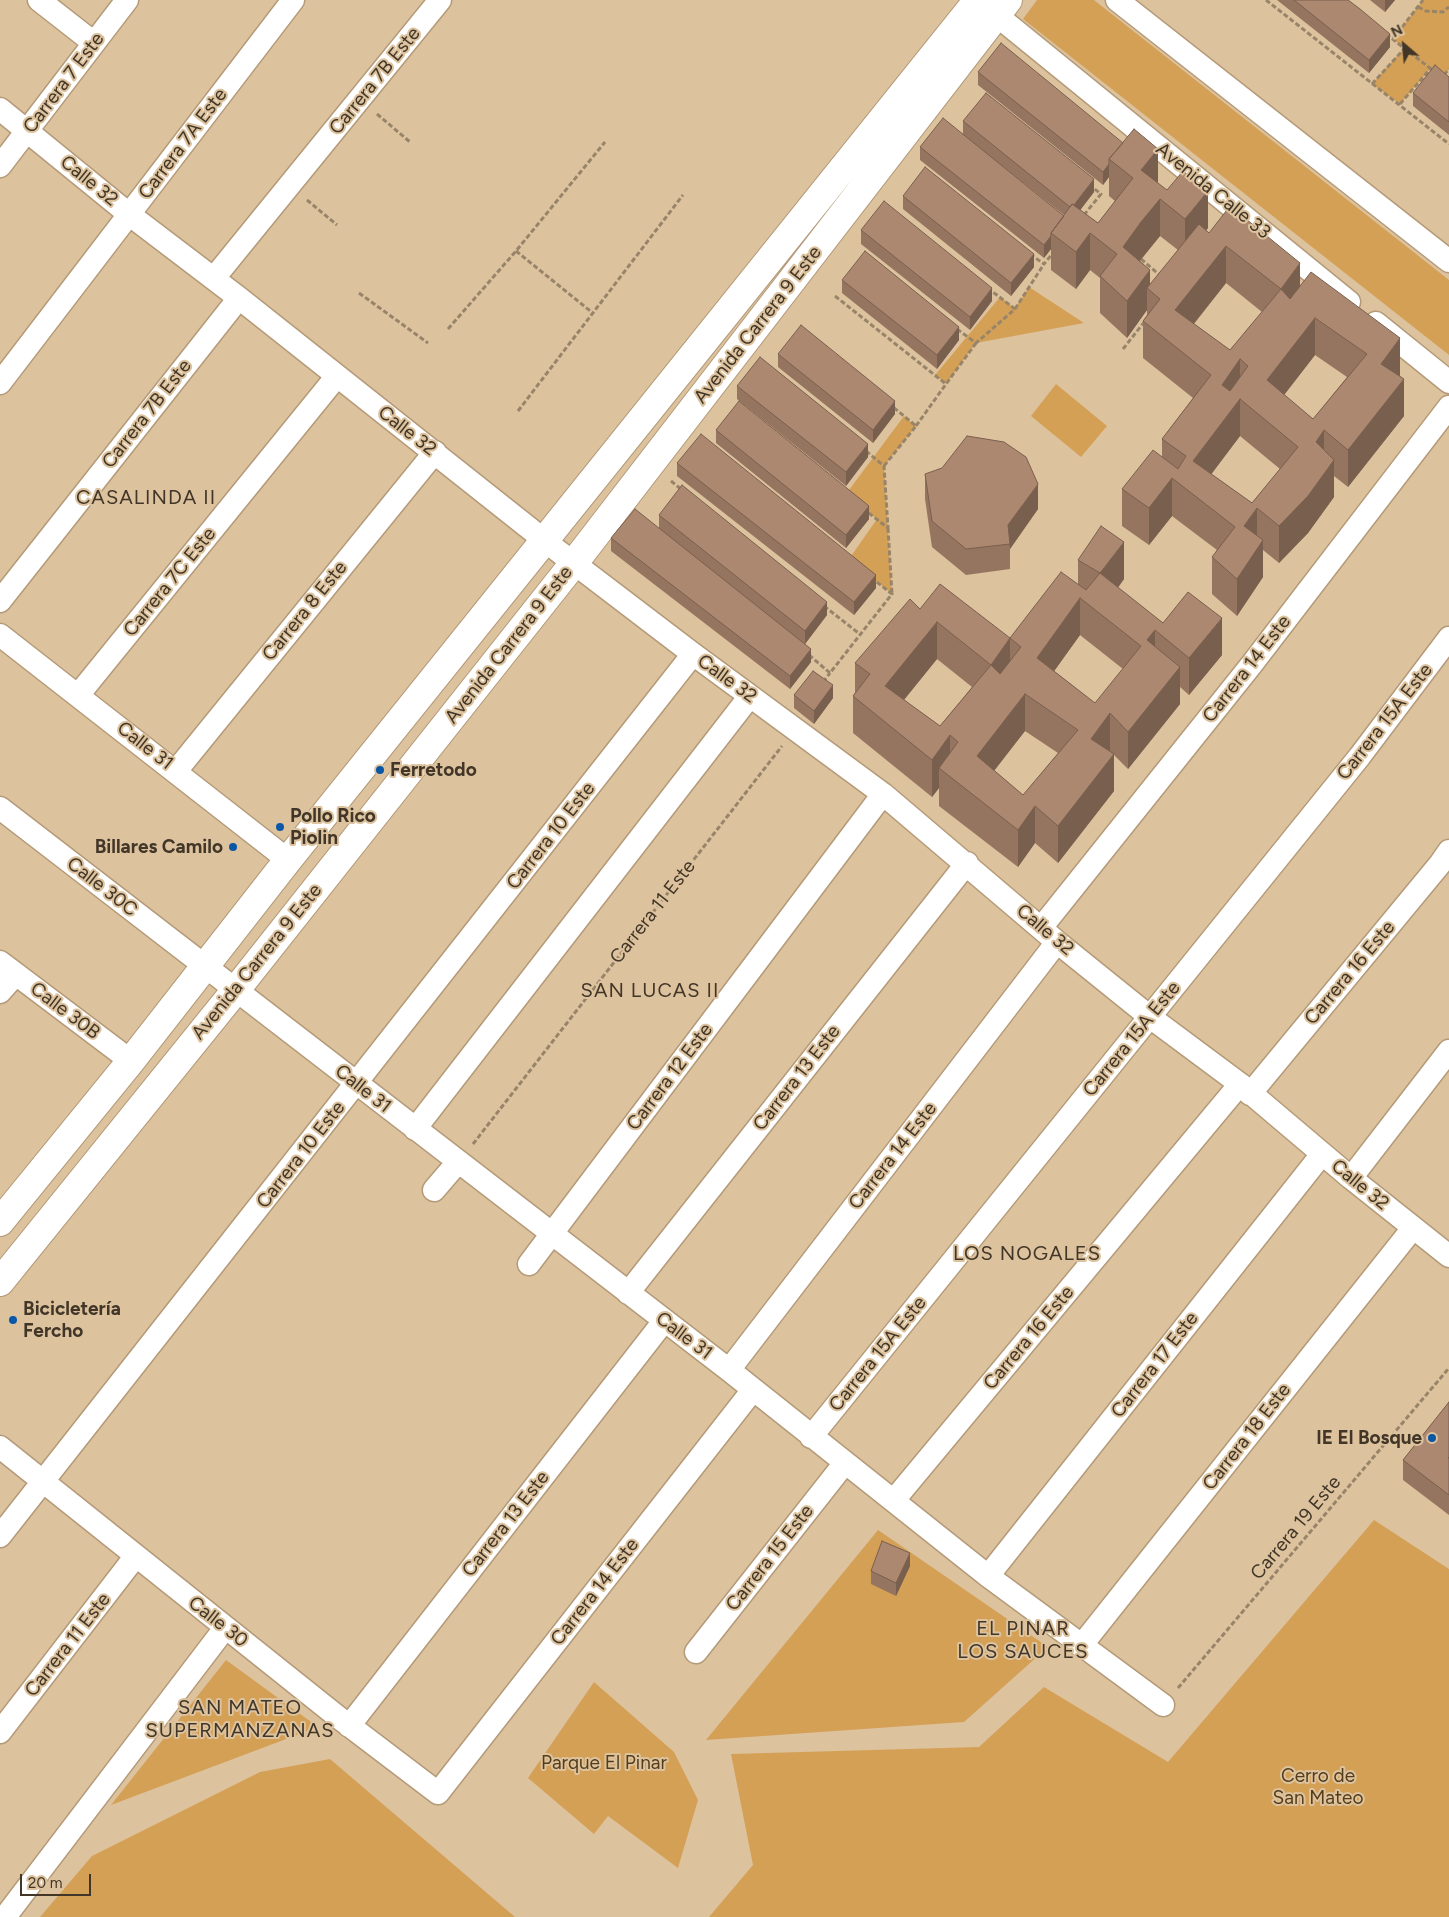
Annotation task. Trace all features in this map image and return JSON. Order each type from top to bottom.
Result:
[{"type":"main road","name":"Avenida Carrera 9 Este","points":[[0,1222],[131,1061],[288,860],[546,541],[987,3]]},
{"type":"main road","name":"Avenida Carrera 9 Este","points":[[0,1282],[235,991],[574,563],[987,3]]},
{"type":"street","points":[[38,0],[94,43]]},
{"type":"street","name":"Carrera 7 Este","points":[[0,166],[127,0]]},
{"type":"street","name":"Carrera 7A Este","points":[[0,383],[293,0]]},
{"type":"street","name":"Carrera 7B Este","points":[[214,278],[440,0]]},
{"type":"street","points":[[1117,0],[1449,261]]},
{"type":"street","name":"Avenida Calle 33","points":[[987,3],[1449,382]]},
{"type":"street","name":"Calle 32","points":[[0,109],[130,215],[214,278],[574,563],[693,654],[796,728],[883,794],[967,863],[1049,935],[1150,1017],[1245,1089],[1413,1228],[1445,1244]]},
{"type":"street","name":"Carrera 7B Este","points":[[0,601],[239,298]]},
{"type":"street","name":"Carrera 7C Este","points":[[79,694],[337,376]]},
{"type":"street","name":"Carrera 14 Este","points":[[729,1370],[1049,935],[1252,664],[1449,407]]},
{"type":"street","name":"Carrera 8 Este","points":[[176,770],[435,452]]},
{"type":"street","name":"Calle 31","points":[[0,635],[79,694],[288,860]]},
{"type":"street","name":"Carrera 15A Este","points":[[811,1437],[1360,756],[1449,638]]},
{"type":"street","name":"Carrera 10 Este","points":[[0,1536],[693,654]]},
{"type":"street","points":[[414,1129],[750,696]]},
{"type":"street","name":"Carrera 12 Este","points":[[529,1264],[883,794]]},
{"type":"street","name":"Calle 30C","points":[[0,808],[204,967]]},
{"type":"street","name":"Carrera 16 Este","points":[[894,1500],[1440,864],[1449,851]]},
{"type":"street","name":"Carrera 13 Este","points":[[628,1293],[967,863]]},
{"type":"street","name":"Calle 31","points":[[204,967],[729,1370],[752,1391],[844,1464],[894,1500],[988,1576],[1163,1705]]},
{"type":"street","points":[[0,992],[8,968]]},
{"type":"street","name":"Calle 30B","points":[[8,968],[131,1061]]},
{"type":"street","points":[[1351,1178],[1449,1051]]},
{"type":"street","name":"Carrera 17 Este","points":[[988,1576],[1322,1154]]},
{"type":"street","points":[[434,1190],[458,1162]]},
{"type":"street","name":"Carrera 18 Este","points":[[1081,1646],[1413,1228]]},
{"type":"street","name":"Carrera 13 Este","points":[[349,1726],[664,1321]]},
{"type":"street","name":"Carrera 14 Este","points":[[438,1793],[752,1391]]},
{"type":"street","name":"Calle 30","points":[[0,1447],[135,1558],[349,1726],[438,1793]]},
{"type":"street","name":"Carrera 15 Este","points":[[696,1652],[844,1464]]},
{"type":"street","name":"Carrera 11 Este","points":[[0,1732],[135,1558]]},
{"type":"street","points":[[5,1917],[225,1628]]},
{"type":"path","points":[[1266,0],[1449,144]]},
{"type":"path","points":[[1393,39],[1423,0]]},
{"type":"path","points":[[1418,7],[1426,11],[1443,12],[1449,7]]},
{"type":"path","points":[[1379,28],[1442,78],[1449,69]]},
{"type":"path","points":[[1372,84],[1405,48]]},
{"type":"path","points":[[1400,104],[1431,68]]},
{"type":"path","points":[[360,99],[410,142]]},
{"type":"path","points":[[448,328],[516,251],[605,142]]},
{"type":"path","points":[[1078,222],[1101,194],[1086,181]]},
{"type":"path","points":[[290,185],[337,225]]},
{"type":"path","points":[[518,411],[594,314],[683,195]]},
{"type":"path","points":[[819,688],[892,594],[884,466],[916,426],[976,343],[1015,309],[1055,250]]},
{"type":"path","points":[[516,251],[594,314]]},
{"type":"path","points":[[1028,252],[1044,264]]},
{"type":"path","points":[[1141,259],[1166,280]]},
{"type":"path","points":[[985,286],[1015,309]]},
{"type":"path","points":[[359,293],[428,343]]},
{"type":"path","points":[[835,296],[946,384]]},
{"type":"path","points":[[1123,349],[1150,314]]},
{"type":"path","points":[[952,325],[976,343]]},
{"type":"path","points":[[889,403],[916,426]]},
{"type":"path","points":[[865,450],[884,466]]},
{"type":"path","points":[[671,481],[686,493]]},
{"type":"path","points":[[864,509],[888,528]]},
{"type":"path","points":[[871,577],[892,594]]},
{"type":"path","points":[[823,604],[861,635]]},
{"type":"path","points":[[808,654],[830,673]]},
{"type":"path","name":"Carrera 11 Este","points":[[458,1162],[796,728]]},
{"type":"path","name":"Carrera 19 Este","points":[[1163,1705],[1449,1368]]},
{"type":"green space","points":[[1037,0],[1094,0],[1449,280],[1449,355],[1023,19]]},
{"type":"green space","points":[[1423,0],[1449,0],[1449,69],[1442,78],[1430,69],[1400,104],[1372,84],[1404,48],[1393,39]]},
{"type":"green space","points":[[1029,287],[1084,323],[976,343],[946,384],[935,375],[1000,297],[1015,308]]},
{"type":"green space","points":[[1056,384],[1107,426],[1081,457],[1031,416]]},
{"type":"green space","points":[[904,416],[916,426],[884,466],[892,594],[849,559],[877,519],[846,494]]},
{"type":"green space","name":"Cerro de San Mateo","points":[[1374,1520],[1449,1569],[1449,1917],[709,1917],[753,1865],[731,1754],[979,1747],[1044,1687],[1168,1762]]},
{"type":"green space","name":"Parque El Pinar","points":[[878,1530],[1048,1647],[964,1722],[706,1740]]},
{"type":"green space","points":[[226,1660],[318,1727],[111,1805]]},
{"type":"green space","name":"Parque El Pinar","points":[[594,1682],[674,1752],[698,1800],[678,1868],[608,1816],[594,1834],[528,1778]]},
{"type":"green space","points":[[330,1759],[515,1917],[40,1917],[92,1856],[260,1772]]},
{"type":"building","points":[[1294,0],[1348,0],[1390,34],[1369,60]]},
{"type":"building","points":[[1001,43],[1123,143],[1109,159],[1109,164],[1103,172],[978,72]]},
{"type":"building","points":[[1435,65],[1449,77],[1449,122],[1413,93]]},
{"type":"building","points":[[986,93],[1094,179],[1074,205],[1072,204],[1070,207],[963,121]]},
{"type":"building","points":[[943,118],[1064,216],[1044,245],[920,147]]},
{"type":"building","points":[[1134,129],[1158,149],[1141,170],[1167,190],[1183,171],[1208,191],[1185,219],[1160,199],[1141,222],[1123,247],[1150,270],[1127,301],[1100,276],[1117,254],[1090,233],[1076,252],[1051,233],[1072,204],[1098,223],[1133,178],[1109,159]]},
{"type":"building","points":[[925,167],[1034,254],[1011,283],[903,196]]},
{"type":"building","points":[[884,201],[992,288],[970,317],[861,230]]},
{"type":"building","points":[[1230,206],[1300,263],[1281,289],[1290,299],[1311,272],[1400,338],[1381,364],[1404,379],[1348,450],[1324,430],[1316,442],[1334,460],[1308,496],[1279,526],[1257,508],[1244,526],[1263,540],[1237,579],[1212,557],[1235,527],[1172,478],[1149,508],[1122,489],[1153,450],[1178,469],[1186,456],[1162,439],[1211,375],[1143,321],[1160,299],[1147,288],[1199,224],[1209,233]],"holes":[[[1226,246],[1281,289],[1230,350],[1175,310]],[[1315,318],[1367,354],[1313,419],[1267,380]],[[1240,359],[1248,366],[1230,391],[1222,385]],[[1240,399],[1298,447],[1252,503],[1193,461]]]},
{"type":"building","points":[[865,251],[959,327],[937,355],[842,280]]},
{"type":"building","points":[[801,325],[895,401],[873,430],[778,354]]},
{"type":"building","points":[[760,357],[868,444],[846,472],[737,386]]},
{"type":"building","points":[[739,401],[869,506],[846,535],[716,430]]},
{"type":"building","points":[[701,434],[876,575],[854,602],[677,463]]},
{"type":"building","points":[[967,436],[1004,442],[1026,457],[1038,484],[1008,525],[1010,544],[966,549],[932,521],[925,474],[942,468]]},
{"type":"building","points":[[682,485],[827,602],[805,631],[659,515]]},
{"type":"building","points":[[635,509],[811,649],[790,676],[611,538]]},
{"type":"building","points":[[1101,526],[1124,542],[1100,573],[1078,560]]},
{"type":"building","points":[[1061,572],[1086,590],[1100,573],[1163,623],[1188,592],[1222,618],[1189,658],[1155,630],[1147,640],[1180,667],[1128,732],[1110,713],[1091,739],[1114,754],[1058,826],[1035,806],[1018,830],[939,768],[958,742],[950,735],[932,760],[853,696],[870,674],[855,663],[910,599],[920,609],[940,584],[1010,638]],"holes":[[[1080,598],[1141,646],[1095,703],[1037,658]],[[937,622],[991,665],[940,726],[885,686]],[[1010,638],[1021,647],[1000,674],[991,665]],[[1025,694],[1078,730],[1023,795],[977,756]]]},
{"type":"building","points":[[813,671],[833,685],[814,711],[794,695]]},
{"type":"building","points":[[1449,1402],[1448,1458],[1449,1495],[1403,1460]]},
{"type":"building","points":[[882,1541],[910,1553],[896,1583],[871,1571]]},
{"type":"place","name":"Ferretodo","points":[[380,770]]},
{"type":"place","name":"Pollo Rico Piolin","points":[[280,827]]},
{"type":"place","name":"Billares Camilo","points":[[233,847]]},
{"type":"place","name":"Bicicletería Fercho","points":[[13,1320]]},
{"type":"place","name":"IE El Bosque","points":[[1432,1438]]},
{"type":"district","name":"CASALINDA II","points":[[146,498]]},
{"type":"district","name":"SAN LUCAS II","points":[[650,991]]},
{"type":"district","name":"LOS NOGALES","points":[[1027,1254]]},
{"type":"district","name":"EL PINAR LOS SAUCES","points":[[1023,1640]]},
{"type":"district","name":"SAN MATEO SUPERMANZANAS","points":[[240,1720]]}]
